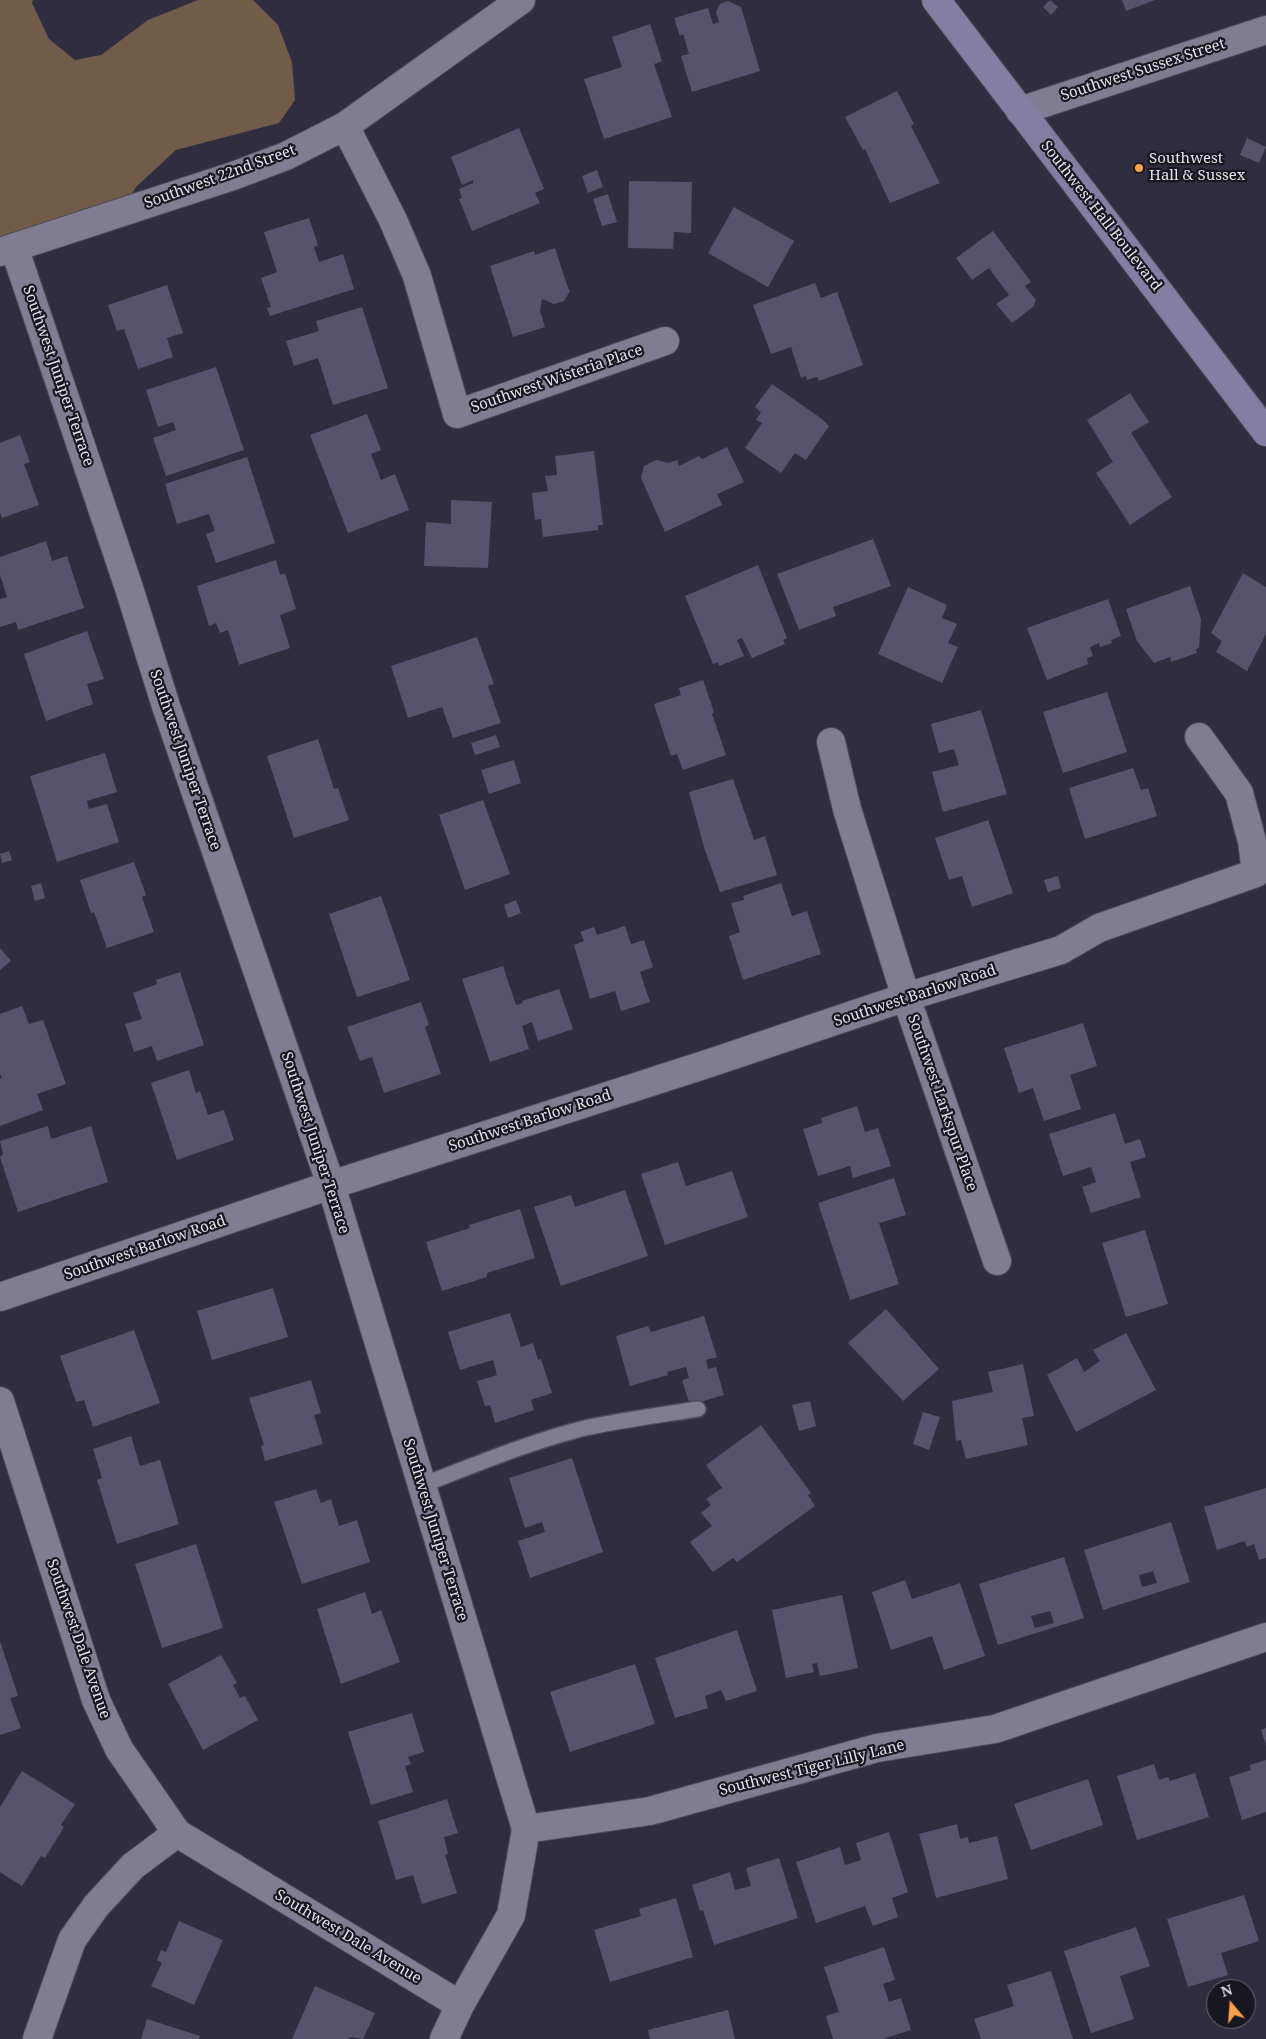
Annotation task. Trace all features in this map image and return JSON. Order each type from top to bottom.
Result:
[{"type":"main road","name":"Southwest Hall Boulevard","points":[[936,0],[1266,432]]},
{"type":"street","name":"Southwest 22nd Street","points":[[7,249],[233,176],[286,156],[345,126],[521,0]]},
{"type":"street","name":"Southwest Sussex Street","points":[[1020,111],[1266,30]]},
{"type":"street","name":"Southwest Wisteria Place","points":[[345,126],[393,220],[417,276],[457,414],[665,341]]},
{"type":"street","name":"Southwest Juniper Terrace","points":[[7,249],[129,588],[166,706],[330,1185],[526,1829],[511,1915],[460,2005],[444,2039]]},
{"type":"street","name":"Southwest Barlow Road","points":[[0,1297],[330,1185],[700,1066],[906,997],[1061,950],[1099,928],[1256,873],[1252,841],[1239,793],[1199,737]]},
{"type":"street","name":"Southwest Larkspur Place","points":[[832,742],[847,809],[906,997],[997,1261]]},
{"type":"street","name":"Southwest Dale Avenue","points":[[0,1401],[96,1700],[119,1749],[177,1833],[460,2005]]},
{"type":"street","name":"Southwest Tiger Lilly Lane","points":[[526,1829],[650,1811],[877,1748],[995,1729],[1266,1638]]},
{"type":"street","points":[[38,2039],[72,1940],[96,1906],[133,1866],[177,1833]]},
{"type":"lane","points":[[422,1485],[532,1445],[583,1429],[619,1421],[698,1409]]},
{"type":"shaded area","points":[[0,0],[33,0],[32,3],[49,39],[75,60],[101,55],[148,20],[198,0],[253,0],[278,25],[292,62],[295,100],[279,123],[176,150],[136,187],[120,213],[0,246]]},
{"type":"building","points":[[1050,0],[1058,7],[1051,15],[1043,7]]},
{"type":"building","points":[[1122,0],[1155,0],[1126,11]]},
{"type":"building","points":[[728,1],[741,7],[760,71],[692,92],[681,56],[689,54],[683,34],[680,36],[674,18],[708,8],[713,24],[719,22],[716,12],[720,4]]},
{"type":"building","points":[[650,24],[662,61],[654,64],[672,117],[604,139],[584,79],[622,67],[612,37]]},
{"type":"building","points":[[897,91],[914,124],[911,126],[940,183],[890,203],[865,149],[863,150],[845,117]]},
{"type":"building","points":[[519,128],[544,189],[535,193],[540,203],[472,231],[459,199],[462,198],[459,189],[473,183],[473,180],[462,185],[451,157]]},
{"type":"building","points":[[1247,138],[1266,147],[1259,163],[1240,155]]},
{"type":"building","points":[[597,170],[603,187],[588,193],[582,176]]},
{"type":"building","points":[[629,181],[692,182],[691,233],[674,232],[673,249],[628,248]]},
{"type":"building","points":[[608,194],[617,222],[602,226],[593,199]]},
{"type":"building","points":[[734,207],[794,241],[768,287],[708,253]]},
{"type":"building","points":[[309,218],[318,245],[314,247],[319,262],[343,254],[354,289],[270,316],[267,308],[271,307],[261,278],[277,272],[264,232]]},
{"type":"building","points":[[993,231],[1031,282],[1025,286],[1036,300],[1033,307],[1012,323],[996,304],[1009,295],[989,268],[972,280],[956,258]]},
{"type":"building","points":[[555,248],[570,291],[564,301],[554,304],[542,299],[540,311],[545,327],[513,337],[490,266],[534,251],[535,255]]},
{"type":"building","points":[[815,283],[821,298],[837,292],[863,365],[819,381],[817,377],[807,380],[806,376],[801,378],[791,347],[771,354],[753,305]]},
{"type":"building","points":[[167,285],[183,333],[167,338],[173,357],[138,369],[124,329],[117,331],[108,305]]},
{"type":"building","points":[[362,307],[388,388],[333,405],[318,358],[294,366],[286,341],[319,331],[316,321]]},
{"type":"building","points":[[216,367],[244,450],[166,476],[153,438],[176,430],[173,422],[158,427],[146,390]]},
{"type":"building","points":[[772,384],[829,426],[806,460],[795,453],[781,473],[745,448],[762,423],[756,420],[761,412],[755,407]]},
{"type":"building","points":[[1130,393],[1149,422],[1131,433],[1172,497],[1130,525],[1096,473],[1113,462],[1087,420]]},
{"type":"building","points":[[367,414],[381,450],[371,454],[381,480],[395,474],[409,510],[348,533],[310,435]]},
{"type":"building","points":[[20,435],[30,462],[24,464],[39,505],[2,518],[0,512],[0,443]]},
{"type":"building","points":[[727,447],[744,482],[717,494],[722,505],[665,532],[641,478],[644,466],[656,460],[669,463],[677,460],[679,466],[699,456],[702,459]]},
{"type":"building","points":[[594,451],[603,525],[598,525],[598,530],[543,537],[541,519],[535,520],[532,493],[548,491],[545,476],[557,475],[555,456]]},
{"type":"building","points":[[247,457],[275,543],[216,563],[206,534],[215,531],[209,514],[177,524],[165,484]]},
{"type":"building","points":[[451,500],[492,502],[488,568],[424,566],[426,522],[451,524]]},
{"type":"building","points":[[873,539],[891,586],[833,607],[836,616],[799,630],[777,574]]},
{"type":"building","points":[[46,541],[52,561],[67,556],[84,608],[18,630],[16,622],[0,627],[0,599],[7,597],[0,575],[0,557]]},
{"type":"building","points":[[276,560],[280,575],[285,573],[296,609],[280,615],[290,648],[239,665],[228,630],[220,633],[216,623],[209,626],[197,586]]},
{"type":"building","points":[[758,565],[787,638],[783,640],[785,644],[752,658],[742,638],[737,640],[744,656],[719,666],[718,662],[713,664],[685,596]]},
{"type":"building","points":[[1243,573],[1266,587],[1266,634],[1247,671],[1216,652],[1222,641],[1211,633]]},
{"type":"building","points":[[1190,586],[1201,619],[1197,653],[1171,662],[1170,657],[1154,663],[1137,641],[1126,609]]},
{"type":"building","points":[[908,587],[947,605],[942,618],[957,624],[948,643],[958,647],[942,683],[878,654]]},
{"type":"building","points":[[1108,599],[1121,636],[1111,640],[1112,643],[1100,647],[1099,643],[1090,647],[1093,656],[1087,658],[1088,664],[1047,680],[1027,628]]},
{"type":"building","points":[[87,631],[104,679],[87,684],[93,704],[46,721],[24,654]]},
{"type":"building","points":[[477,637],[494,684],[488,686],[501,723],[453,738],[442,707],[408,718],[391,666]]},
{"type":"building","points":[[703,680],[726,755],[683,770],[677,754],[671,756],[654,704],[681,695],[679,688]]},
{"type":"building","points":[[1107,692],[1127,752],[1063,773],[1043,712]]},
{"type":"building","points":[[981,710],[1007,794],[943,812],[932,772],[959,765],[954,749],[939,753],[931,724]]},
{"type":"building","points":[[496,735],[500,747],[475,755],[471,743]]},
{"type":"building","points":[[318,739],[334,789],[338,788],[349,820],[294,838],[267,756]]},
{"type":"building","points":[[105,753],[117,792],[87,801],[89,809],[107,804],[119,842],[57,862],[30,776]]},
{"type":"building","points":[[514,760],[521,783],[489,794],[481,770]]},
{"type":"building","points":[[1133,768],[1141,790],[1148,788],[1157,816],[1085,839],[1069,788]]},
{"type":"building","points":[[733,779],[754,840],[765,836],[777,875],[720,892],[704,847],[689,792]]},
{"type":"building","points":[[483,800],[510,874],[465,890],[439,815]]},
{"type":"building","points":[[988,820],[1013,893],[972,907],[962,876],[949,880],[935,838]]},
{"type":"building","points":[[9,851],[12,860],[2,863],[0,854]]},
{"type":"building","points":[[134,862],[146,895],[142,897],[154,932],[107,948],[94,912],[91,913],[80,880]]},
{"type":"building","points":[[1058,876],[1061,888],[1048,892],[1044,880]]},
{"type":"building","points":[[41,883],[45,898],[35,901],[31,886]]},
{"type":"building","points":[[781,883],[792,916],[807,911],[821,954],[743,980],[729,936],[740,932],[731,903],[744,900],[743,896]]},
{"type":"building","points":[[381,896],[410,980],[357,997],[329,914]]},
{"type":"building","points":[[516,900],[521,913],[508,918],[504,905]]},
{"type":"building","points":[[625,926],[631,944],[644,940],[653,967],[640,972],[650,1002],[621,1011],[615,991],[590,999],[574,945],[584,941],[580,932],[594,927],[597,935]]},
{"type":"building","points":[[0,948],[11,961],[0,970]]},
{"type":"building","points":[[503,966],[516,1005],[523,1003],[522,1001],[559,989],[573,1029],[538,1041],[532,1022],[522,1026],[529,1049],[490,1062],[462,979]]},
{"type":"building","points":[[180,972],[204,1045],[157,1061],[152,1046],[134,1052],[125,1024],[142,1019],[133,993],[157,984],[156,980]]},
{"type":"building","points":[[421,1002],[429,1025],[425,1027],[441,1074],[384,1093],[372,1057],[360,1061],[347,1027]]},
{"type":"building","points":[[22,1006],[29,1024],[43,1020],[66,1084],[37,1094],[43,1110],[0,1126],[0,1079],[2,1078],[0,1074],[0,1014]]},
{"type":"building","points":[[1083,1023],[1097,1066],[1070,1075],[1081,1109],[1044,1121],[1033,1088],[1019,1093],[1004,1048]]},
{"type":"building","points":[[189,1070],[196,1093],[200,1091],[208,1115],[224,1110],[234,1140],[177,1160],[151,1083]]},
{"type":"building","points":[[857,1106],[865,1132],[878,1128],[891,1166],[853,1178],[850,1166],[818,1176],[803,1129],[822,1123],[821,1118]]},
{"type":"building","points":[[1115,1113],[1125,1144],[1140,1139],[1146,1157],[1130,1162],[1141,1197],[1091,1213],[1082,1187],[1096,1182],[1091,1167],[1063,1176],[1049,1134]]},
{"type":"building","points":[[48,1126],[51,1139],[91,1126],[108,1182],[18,1212],[0,1157],[3,1154],[0,1141]]},
{"type":"building","points":[[678,1162],[686,1186],[732,1171],[748,1217],[665,1245],[641,1174]]},
{"type":"building","points":[[894,1178],[906,1215],[879,1223],[899,1284],[850,1300],[818,1203]]},
{"type":"building","points":[[625,1190],[648,1256],[561,1286],[534,1207],[571,1195],[575,1207]]},
{"type":"building","points":[[520,1209],[535,1258],[487,1273],[487,1277],[442,1291],[426,1242],[470,1228],[469,1225]]},
{"type":"building","points":[[1145,1230],[1168,1304],[1126,1317],[1102,1243]]},
{"type":"building","points":[[273,1288],[288,1337],[212,1360],[197,1311]]},
{"type":"building","points":[[886,1309],[939,1369],[903,1401],[848,1343]]},
{"type":"building","points":[[510,1313],[521,1347],[533,1343],[538,1360],[541,1359],[552,1393],[531,1400],[534,1410],[495,1423],[490,1405],[485,1406],[477,1381],[497,1375],[493,1360],[460,1370],[448,1332]]},
{"type":"building","points":[[704,1316],[717,1357],[706,1360],[708,1369],[716,1367],[724,1395],[690,1405],[682,1380],[689,1378],[686,1367],[667,1372],[668,1375],[630,1386],[616,1336],[648,1326],[651,1332]]},
{"type":"building","points":[[134,1330],[160,1403],[93,1427],[84,1400],[76,1402],[60,1356]]},
{"type":"building","points":[[1126,1333],[1156,1390],[1076,1432],[1047,1375],[1077,1358],[1084,1372],[1100,1361],[1093,1350]]},
{"type":"building","points":[[1023,1364],[1034,1416],[1022,1418],[1028,1445],[966,1459],[961,1440],[956,1441],[952,1401],[993,1392],[988,1372]]},
{"type":"building","points":[[311,1380],[321,1413],[314,1415],[323,1444],[265,1461],[261,1446],[264,1445],[249,1398]]},
{"type":"building","points":[[810,1401],[816,1426],[799,1431],[792,1405]]},
{"type":"building","points":[[923,1412],[940,1417],[929,1450],[913,1444]]},
{"type":"building","points":[[761,1425],[811,1493],[808,1495],[815,1506],[737,1562],[733,1558],[713,1572],[690,1542],[712,1526],[701,1513],[711,1505],[706,1499],[722,1488],[706,1465]]},
{"type":"building","points":[[131,1436],[140,1466],[160,1460],[179,1524],[117,1544],[97,1480],[102,1478],[93,1449]]},
{"type":"building","points":[[572,1458],[603,1552],[530,1578],[518,1541],[545,1532],[542,1522],[525,1528],[509,1478]]},
{"type":"building","points":[[1266,1488],[1266,1558],[1259,1560],[1254,1544],[1247,1547],[1245,1541],[1217,1550],[1204,1507]]},
{"type":"building","points":[[316,1489],[321,1503],[331,1499],[339,1526],[357,1520],[370,1562],[302,1584],[274,1502]]},
{"type":"building","points":[[1171,1522],[1190,1582],[1103,1610],[1084,1550]],"holes":[[[1153,1571],[1157,1583],[1142,1587],[1139,1575]]]},
{"type":"building","points":[[196,1544],[223,1628],[162,1648],[135,1564]]},
{"type":"building","points":[[1064,1557],[1084,1618],[998,1645],[979,1584]],"holes":[[[1050,1611],[1054,1623],[1035,1628],[1031,1616]]]},
{"type":"building","points":[[905,1580],[912,1599],[960,1583],[985,1656],[944,1670],[932,1636],[891,1650],[872,1592]]},
{"type":"building","points":[[365,1592],[372,1614],[381,1610],[400,1662],[341,1684],[317,1609]]},
{"type":"building","points":[[842,1595],[858,1668],[820,1676],[817,1663],[812,1664],[814,1672],[786,1678],[772,1610]]},
{"type":"building","points":[[737,1630],[757,1691],[726,1701],[721,1690],[705,1696],[708,1708],[675,1718],[655,1658]]},
{"type":"building","points":[[0,1641],[18,1696],[10,1698],[21,1728],[0,1735]]},
{"type":"building","points":[[221,1655],[237,1683],[233,1685],[240,1698],[245,1696],[258,1720],[203,1750],[168,1684]]},
{"type":"building","points":[[635,1664],[655,1724],[570,1752],[550,1692]]},
{"type":"building","points":[[412,1713],[424,1752],[408,1757],[411,1764],[405,1766],[413,1792],[371,1805],[348,1732]]},
{"type":"building","points":[[1266,1728],[1266,1745],[1261,1730]]},
{"type":"building","points":[[1266,1760],[1266,1812],[1242,1820],[1229,1777],[1251,1770],[1250,1765]]},
{"type":"building","points":[[1154,1764],[1159,1780],[1168,1777],[1170,1781],[1195,1773],[1209,1817],[1137,1840],[1117,1776]]},
{"type":"building","points":[[22,1771],[75,1804],[61,1825],[64,1827],[45,1858],[41,1856],[22,1886],[0,1872],[0,1807]]},
{"type":"building","points":[[1088,1779],[1103,1825],[1031,1850],[1014,1804]]},
{"type":"building","points":[[447,1799],[458,1833],[444,1837],[448,1854],[445,1855],[457,1893],[422,1904],[413,1875],[396,1880],[378,1821]]},
{"type":"building","points":[[957,1824],[960,1839],[968,1837],[969,1843],[997,1836],[1008,1879],[936,1898],[919,1834]]},
{"type":"building","points":[[889,1832],[908,1892],[892,1898],[898,1917],[873,1926],[865,1906],[816,1923],[796,1862],[840,1847],[845,1865],[861,1860],[856,1843]]},
{"type":"building","points":[[779,1858],[798,1918],[714,1945],[703,1910],[700,1911],[692,1885],[730,1872],[735,1890],[751,1886],[746,1868]]},
{"type":"building","points":[[1244,1895],[1259,1941],[1221,1953],[1228,1975],[1215,1979],[1206,1979],[1206,1982],[1188,1987],[1167,1919]]},
{"type":"building","points":[[676,1898],[693,1957],[610,1982],[594,1930],[641,1916],[639,1909]]},
{"type":"building","points":[[179,1921],[223,1940],[194,2005],[151,1986],[162,1963],[157,1960],[161,1950],[166,1952]]},
{"type":"building","points":[[1136,1927],[1150,1966],[1120,1976],[1134,2019],[1091,2033],[1064,1951]]},
{"type":"building","points":[[884,1947],[895,1980],[883,1984],[889,2002],[901,1998],[911,2030],[883,2039],[833,2039],[826,2016],[839,2012],[824,1967]]},
{"type":"building","points":[[1051,1971],[1073,2039],[981,2039],[974,2019],[1014,2006],[1007,1985]]},
{"type":"building","points":[[315,1986],[375,2013],[363,2039],[350,2037],[349,2039],[292,2039]]},
{"type":"building","points":[[728,2010],[735,2039],[650,2039],[648,2030]]},
{"type":"building","points":[[147,2019],[200,2036],[199,2039],[141,2039]]},
{"type":"place","name":"Southwest Hall & Sussex","points":[[1139,168]]}]
